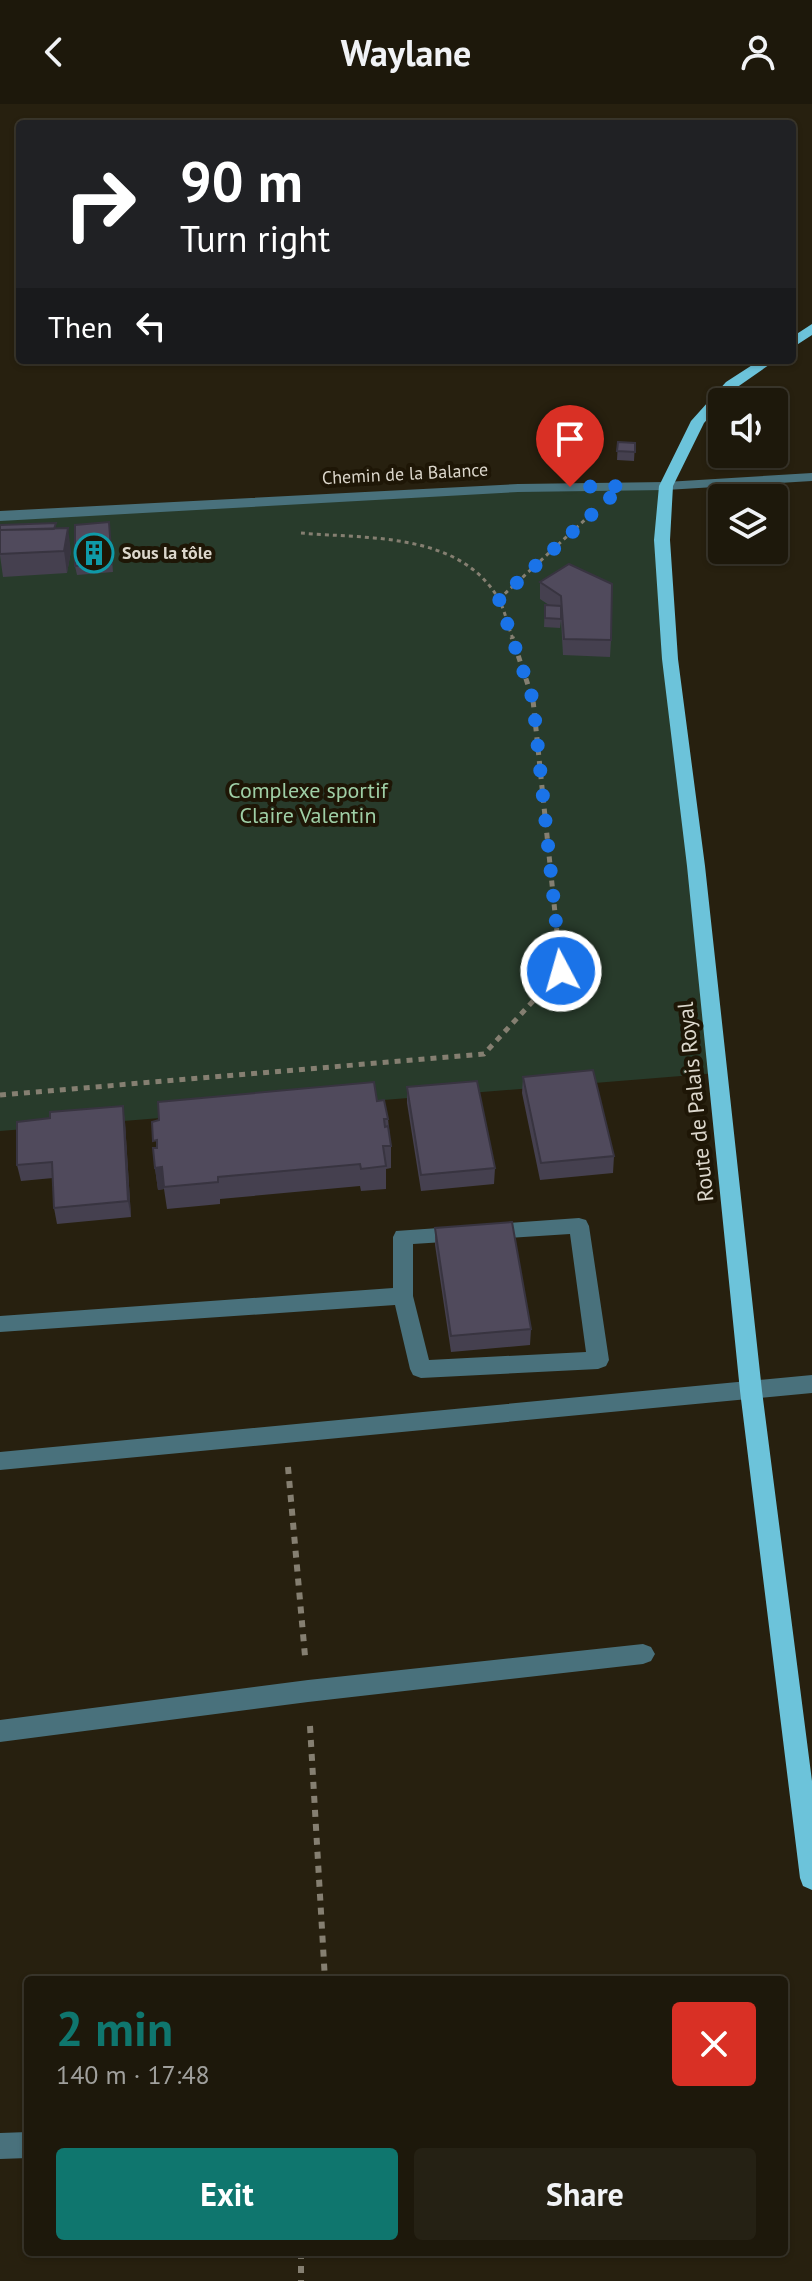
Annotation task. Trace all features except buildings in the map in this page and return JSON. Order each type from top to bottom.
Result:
[{"type":"main road","points":[[796,341],[812,328]]},
{"type":"main road","name":"Route de Palais Royal","points":[[763,364],[731,385],[698,421],[666,486],[662,540],[670,659],[696,866],[751,1391],[812,1878]]},
{"type":"street","name":"Chemin de la Balance","points":[[0,516],[518,488],[666,486],[812,477]]},
{"type":"street","points":[[579,1226],[598,1360],[421,1369],[403,1296],[403,1237],[579,1226]]},
{"type":"street","points":[[0,1324],[403,1296]]},
{"type":"street","points":[[0,1461],[812,1384]]},
{"type":"street","points":[[0,1731],[308,1691],[643,1654]]},
{"type":"street","points":[[0,2146],[24,2145]]},
{"type":"path","points":[[499,599],[623,486]]},
{"type":"path","points":[[0,1095],[484,1054],[561,971],[533,700],[499,599],[472,567],[419,543],[291,533]]},
{"type":"path","points":[[301,2256],[301,2281]]},
{"type":"green space","name":"Complexe sportif Claire Valentin","points":[[666,486],[662,540],[718,1073],[0,1131],[0,517],[518,488]]},
{"type":"place","name":"Sous la tôle","points":[[94,553]]},
{"type":"route","points":[[561,971],[533,700],[499,599],[623,486],[570,487]]}]
